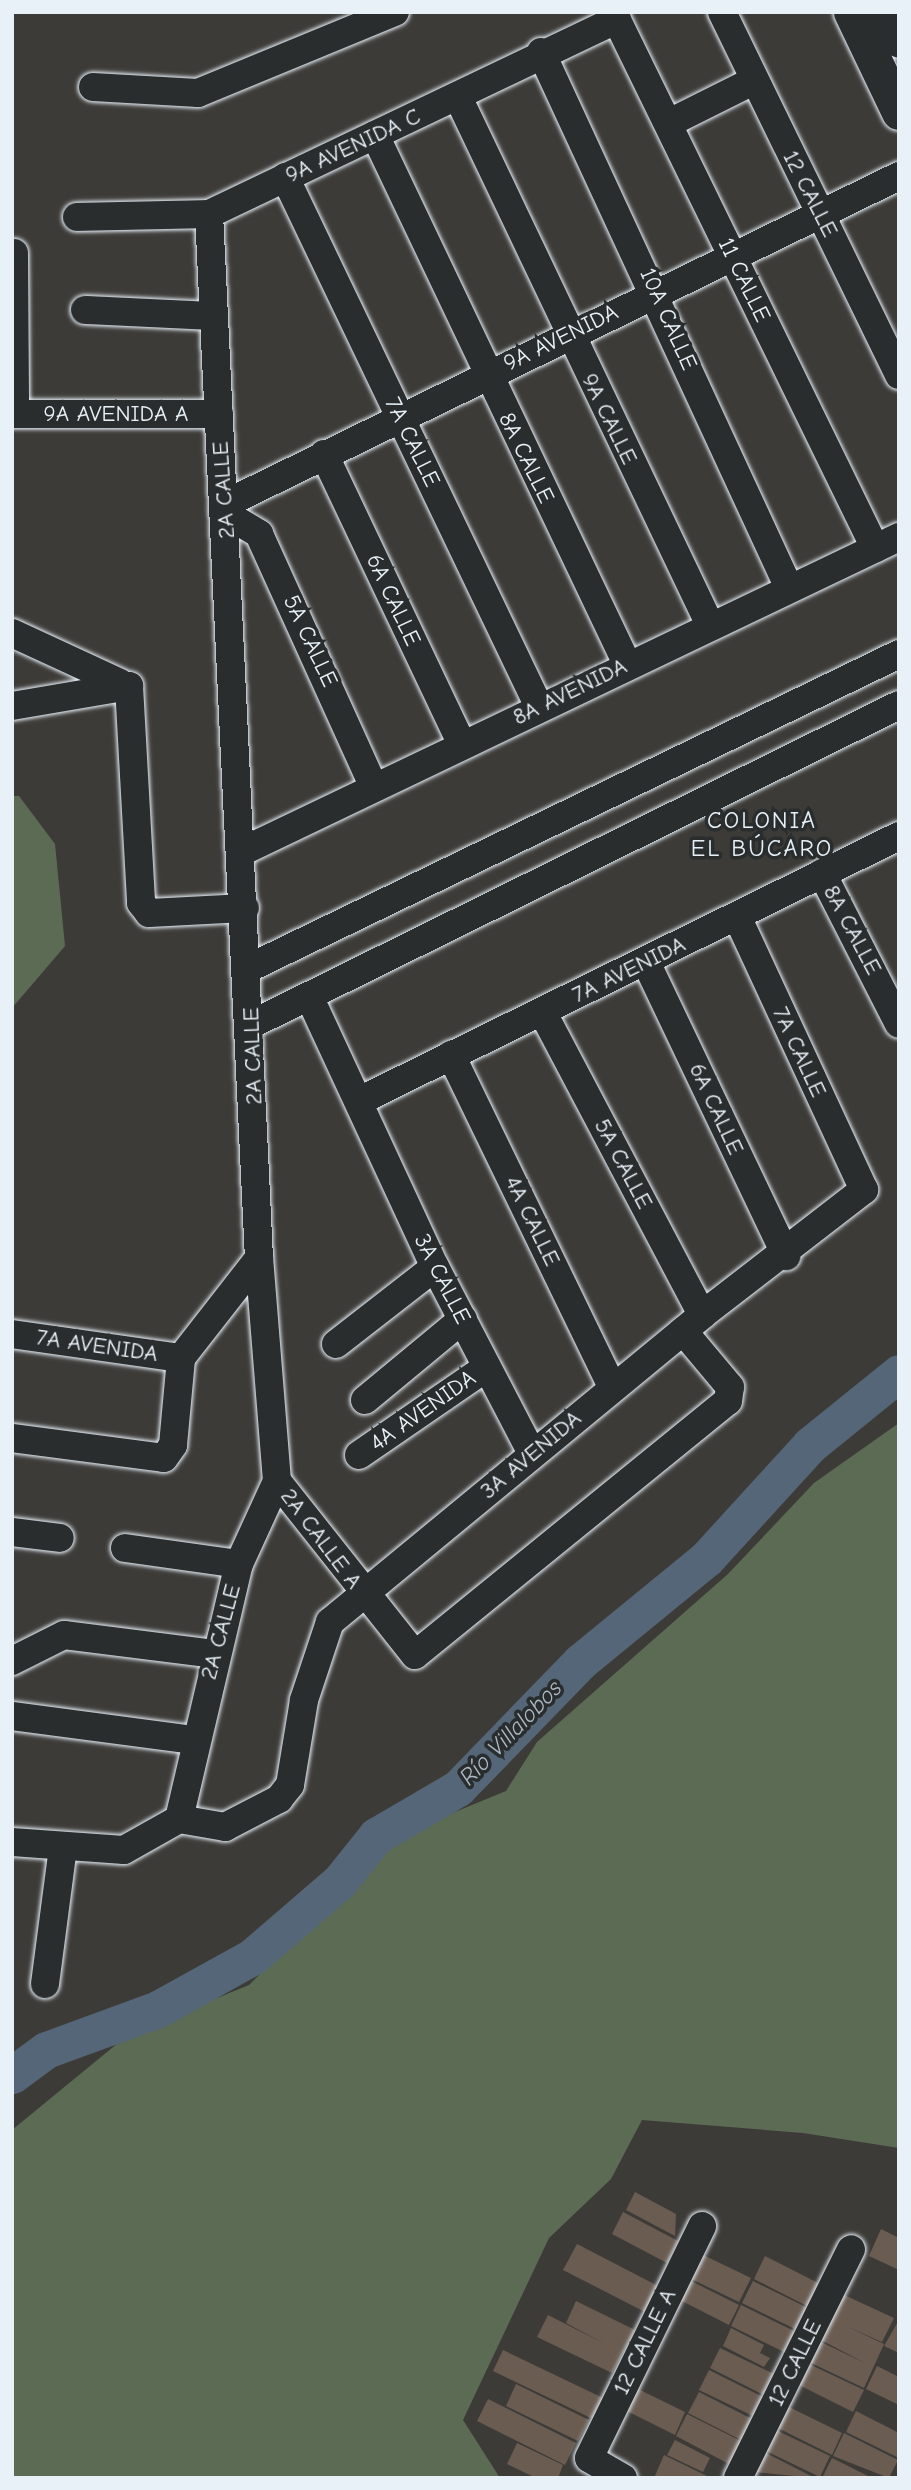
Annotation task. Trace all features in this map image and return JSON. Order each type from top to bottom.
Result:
[{"type":"main road","points":[[851,12],[899,112]]},
{"type":"main road","points":[[885,12],[899,40]]},
{"type":"street","points":[[93,87],[198,93],[395,12]]},
{"type":"street","name":"12 CALLE","points":[[722,12],[753,81],[899,375]]},
{"type":"street","name":"9A AVENIDA C","points":[[77,217],[209,214],[458,97],[615,16]]},
{"type":"street","name":"11 CALLE","points":[[615,16],[732,256],[887,543]]},
{"type":"street","name":"10A CALLE","points":[[541,52],[657,291],[789,588]]},
{"type":"street","points":[[669,123],[753,81]]},
{"type":"street","name":"9A CALLE","points":[[458,97],[568,336],[710,625]]},
{"type":"street","name":"8A CALLE","points":[[375,135],[485,375],[627,664]]},
{"type":"street","name":"9A AVENIDA","points":[[226,509],[324,454],[400,416],[899,176]]},
{"type":"street","name":"7A CALLE","points":[[285,177],[539,707]]},
{"type":"street","name":"2A CALLE","points":[[179,1819],[214,1654],[239,1564],[277,1481],[260,1258],[252,1024],[209,214]]},
{"type":"street","points":[[14,253],[14,414]]},
{"type":"street","points":[[85,310],[214,316]]},
{"type":"street","name":"9A AVENIDA A","points":[[14,414],[219,414]]},
{"type":"street","name":"6A CALLE","points":[[324,454],[462,745]]},
{"type":"street","name":"5A CALLE","points":[[226,509],[247,521],[259,534],[374,787]]},
{"type":"street","name":"8A AVENIDA","points":[[243,851],[627,664],[887,543]]},
{"type":"street","points":[[12,633],[120,684],[130,686],[144,909],[245,908]]},
{"type":"street","points":[[249,968],[899,654]]},
{"type":"street","points":[[12,706],[120,684]]},
{"type":"street","points":[[252,1024],[899,705]]},
{"type":"street","name":"7A AVENIDA","points":[[359,1101],[899,836]]},
{"type":"street","name":"8A CALLE","points":[[822,873],[889,976],[899,1024]]},
{"type":"street","name":"7A CALLE","points":[[737,917],[862,1187]]},
{"type":"street","name":"6A CALLE","points":[[646,962],[786,1256]]},
{"type":"street","name":"3A CALLE","points":[[309,996],[435,1267],[532,1453]]},
{"type":"street","name":"5A CALLE","points":[[365,1597],[408,1651],[420,1652],[728,1401],[730,1387],[693,1323],[543,1013]]},
{"type":"street","name":"4A CALLE","points":[[451,1055],[612,1387]]},
{"type":"street","name":"3A AVENIDA","points":[[179,1819],[242,1822],[290,1785],[322,1638],[330,1622],[365,1597],[612,1387],[693,1323],[786,1256],[862,1187]]},
{"type":"street","points":[[12,1438],[156,1460],[173,1445],[181,1358],[260,1258]]},
{"type":"street","points":[[336,1344],[435,1267]]},
{"type":"street","points":[[365,1400],[463,1319]]},
{"type":"street","name":"7A AVENIDA","points":[[12,1334],[181,1358]]},
{"type":"street","name":"4A AVENIDA","points":[[359,1455],[487,1367]]},
{"type":"street","name":"2A CALLE A","points":[[277,1481],[365,1597]]},
{"type":"street","points":[[12,1532],[60,1538]]},
{"type":"street","points":[[125,1548],[239,1564]]},
{"type":"street","points":[[12,1661],[75,1634],[214,1654]]},
{"type":"street","points":[[12,1716],[194,1740]]},
{"type":"street","points":[[12,1842],[63,1848],[124,1850],[179,1819]]},
{"type":"street","points":[[44,1984],[63,1848]]},
{"type":"street","name":"12 CALLE A","points":[[623,2478],[589,2458],[702,2226]]},
{"type":"street","name":"12 CALLE","points":[[738,2478],[852,2249]]},
{"type":"green space","points":[[12,796],[19,796],[55,844],[65,946],[12,1008]]},
{"type":"green space","points":[[899,1423],[899,2148],[803,2133],[642,2120],[611,2179],[549,2238],[463,2420],[500,2478],[12,2478],[12,2130],[129,2034],[249,1985],[399,1835],[506,1791],[537,1742],[728,1574],[814,1483]]},
{"type":"building","points":[[635,2192],[676,2214],[675,2236],[626,2210]]},
{"type":"building","points":[[623,2212],[678,2241],[667,2263],[612,2234]]},
{"type":"building","points":[[881,2229],[899,2238],[899,2270],[869,2256]]},
{"type":"building","points":[[577,2244],[658,2286],[645,2312],[563,2270]]},
{"type":"building","points":[[697,2252],[751,2278],[739,2302],[685,2276]]},
{"type":"building","points":[[765,2256],[820,2284],[809,2307],[754,2279]]},
{"type":"building","points":[[683,2277],[739,2305],[729,2325],[674,2297]]},
{"type":"building","points":[[753,2281],[808,2308],[797,2330],[742,2303]]},
{"type":"building","points":[[842,2294],[894,2318],[882,2342],[846,2326],[884,2344],[864,2388],[809,2362],[819,2341],[867,2364],[819,2339]]},
{"type":"building","points":[[576,2301],[635,2330],[612,2373],[537,2337],[548,2315],[605,2344],[566,2323]]},
{"type":"building","points":[[741,2305],[796,2332],[786,2353],[731,2326]]},
{"type":"building","points":[[899,2320],[899,2353],[884,2346]]},
{"type":"building","points":[[731,2328],[764,2345],[760,2353],[770,2358],[764,2367],[723,2346]]},
{"type":"building","points":[[720,2348],[774,2374],[764,2395],[710,2368]]},
{"type":"building","points":[[503,2350],[603,2398],[593,2419],[493,2371]]},
{"type":"building","points":[[809,2364],[864,2390],[853,2412],[799,2385]]},
{"type":"building","points":[[877,2366],[899,2377],[899,2405],[866,2389]]},
{"type":"building","points":[[709,2370],[763,2397],[753,2416],[699,2390]]},
{"type":"building","points":[[516,2384],[589,2420],[578,2441],[506,2406]]},
{"type":"building","points":[[632,2386],[685,2412],[675,2435],[621,2408]]},
{"type":"building","points":[[699,2392],[752,2419],[741,2440],[688,2413]]},
{"type":"building","points":[[488,2399],[576,2443],[565,2465],[477,2421]]},
{"type":"building","points":[[789,2407],[842,2433],[832,2455],[778,2428]]},
{"type":"building","points":[[856,2411],[899,2433],[899,2458],[846,2432]]},
{"type":"building","points":[[687,2414],[741,2441],[729,2464],[676,2436]]},
{"type":"building","points":[[776,2430],[830,2456],[820,2477],[766,2451]]},
{"type":"building","points":[[844,2433],[898,2460],[889,2478],[833,2456]]},
{"type":"building","points":[[675,2440],[710,2458],[703,2472],[667,2455]]},
{"type":"building","points":[[517,2443],[563,2465],[558,2478],[536,2478],[507,2464]]},
{"type":"building","points":[[764,2452],[815,2478],[754,2472]]},
{"type":"building","points":[[664,2455],[711,2478],[654,2478]]},
{"type":"building","points":[[832,2458],[872,2478],[822,2478]]},
{"type":"waterway","name":"Río Villalobos","points":[[12,2075],[46,2050],[158,2009],[252,1957],[340,1881],[376,1836],[458,1788],[580,1662],[706,1559],[810,1445],[899,1373]]},
{"type":"district","name":"COLONIA EL BÚCARO","points":[[762,835]]}]
